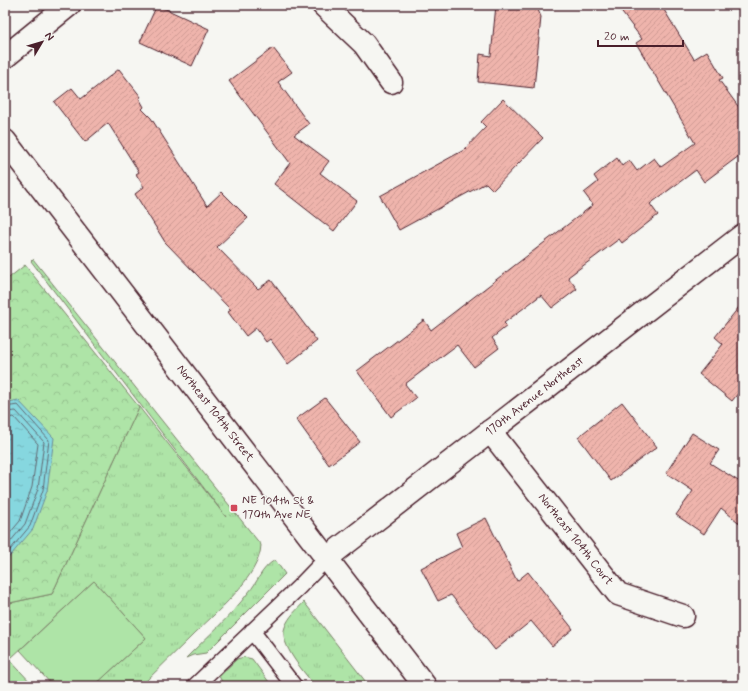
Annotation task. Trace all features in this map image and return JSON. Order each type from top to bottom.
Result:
[{"type":"street","points":[[5,57],[69,5]]},
{"type":"street","points":[[323,5],[364,44],[391,82]]},
{"type":"street","name":"Northeast 104th Street","points":[[5,141],[425,686]]},
{"type":"street","name":"170th Avenue Northeast","points":[[327,558],[743,235]]},
{"type":"street","name":"Northeast 104th Court","points":[[490,431],[618,594],[683,616]]},
{"type":"lane","points":[[195,686],[327,558]]},
{"type":"lane","points":[[252,631],[294,686]]},
{"type":"green space","points":[[33,259],[261,545],[259,557],[253,570],[234,595],[141,686],[94,686],[146,638],[94,581],[11,658],[5,652],[5,604],[52,594],[139,407],[226,517],[31,261]]},
{"type":"green space","points":[[25,265],[139,407],[52,594],[5,604],[5,281]]},
{"type":"green space","points":[[275,560],[285,574],[206,653],[193,655],[186,658],[234,610],[252,589],[266,567]]},
{"type":"green space","points":[[94,581],[146,638],[94,686],[53,686],[20,650]]},
{"type":"green space","points":[[304,602],[369,686],[315,686],[305,674],[289,650],[285,642],[284,634],[285,627],[293,613]]},
{"type":"green space","points":[[5,655],[34,686],[5,686]]},
{"type":"green space","points":[[244,657],[252,659],[272,686],[224,686],[219,676],[237,659]]},
{"type":"water","points":[[18,400],[54,438],[47,491],[33,529],[5,562],[5,403]]},
{"type":"building","points":[[157,5],[209,29],[192,66],[140,42]]},
{"type":"building","points":[[496,5],[536,5],[541,17],[534,88],[478,82],[480,54],[491,56]]},
{"type":"building","points":[[616,5],[661,5],[694,59],[707,51],[723,78],[719,80],[743,113],[743,153],[704,182],[696,170],[650,204],[658,215],[622,243],[619,239],[568,277],[577,289],[552,308],[541,295],[504,323],[507,326],[492,338],[499,348],[474,367],[457,345],[405,384],[416,398],[391,417],[357,371],[424,320],[431,330],[593,205],[584,193],[598,182],[594,176],[617,158],[622,166],[629,160],[637,171],[654,158],[661,167],[695,143],[636,43],[642,39]]},
{"type":"building","points":[[273,48],[292,72],[278,82],[309,124],[294,135],[329,161],[320,173],[357,201],[334,231],[274,184],[290,163],[229,81]]},
{"type":"building","points":[[119,69],[141,97],[139,98],[144,107],[142,109],[151,118],[207,206],[222,192],[248,218],[217,247],[258,289],[271,280],[317,341],[288,364],[270,339],[266,342],[256,328],[246,336],[228,312],[231,310],[165,242],[135,194],[144,187],[136,174],[139,172],[108,123],[85,142],[54,102],[72,88],[81,99]]},
{"type":"building","points":[[503,99],[543,138],[493,190],[486,183],[399,230],[380,196],[464,150],[486,127],[481,122]]},
{"type":"building","points":[[743,302],[743,387],[732,401],[699,374],[723,344],[715,337]]},
{"type":"building","points":[[325,398],[360,442],[329,465],[296,419]]},
{"type":"building","points":[[622,402],[657,447],[611,481],[578,437]]},
{"type":"building","points":[[692,433],[719,450],[710,463],[743,484],[743,526],[721,508],[704,534],[676,515],[693,491],[666,473]]},
{"type":"building","points":[[486,518],[517,581],[528,572],[573,629],[552,646],[531,621],[495,650],[451,595],[438,601],[421,568],[462,547],[456,533]]},
{"type":"place","name":"NE 104th St & 170th Ave NE","points":[[234,508]]}]
